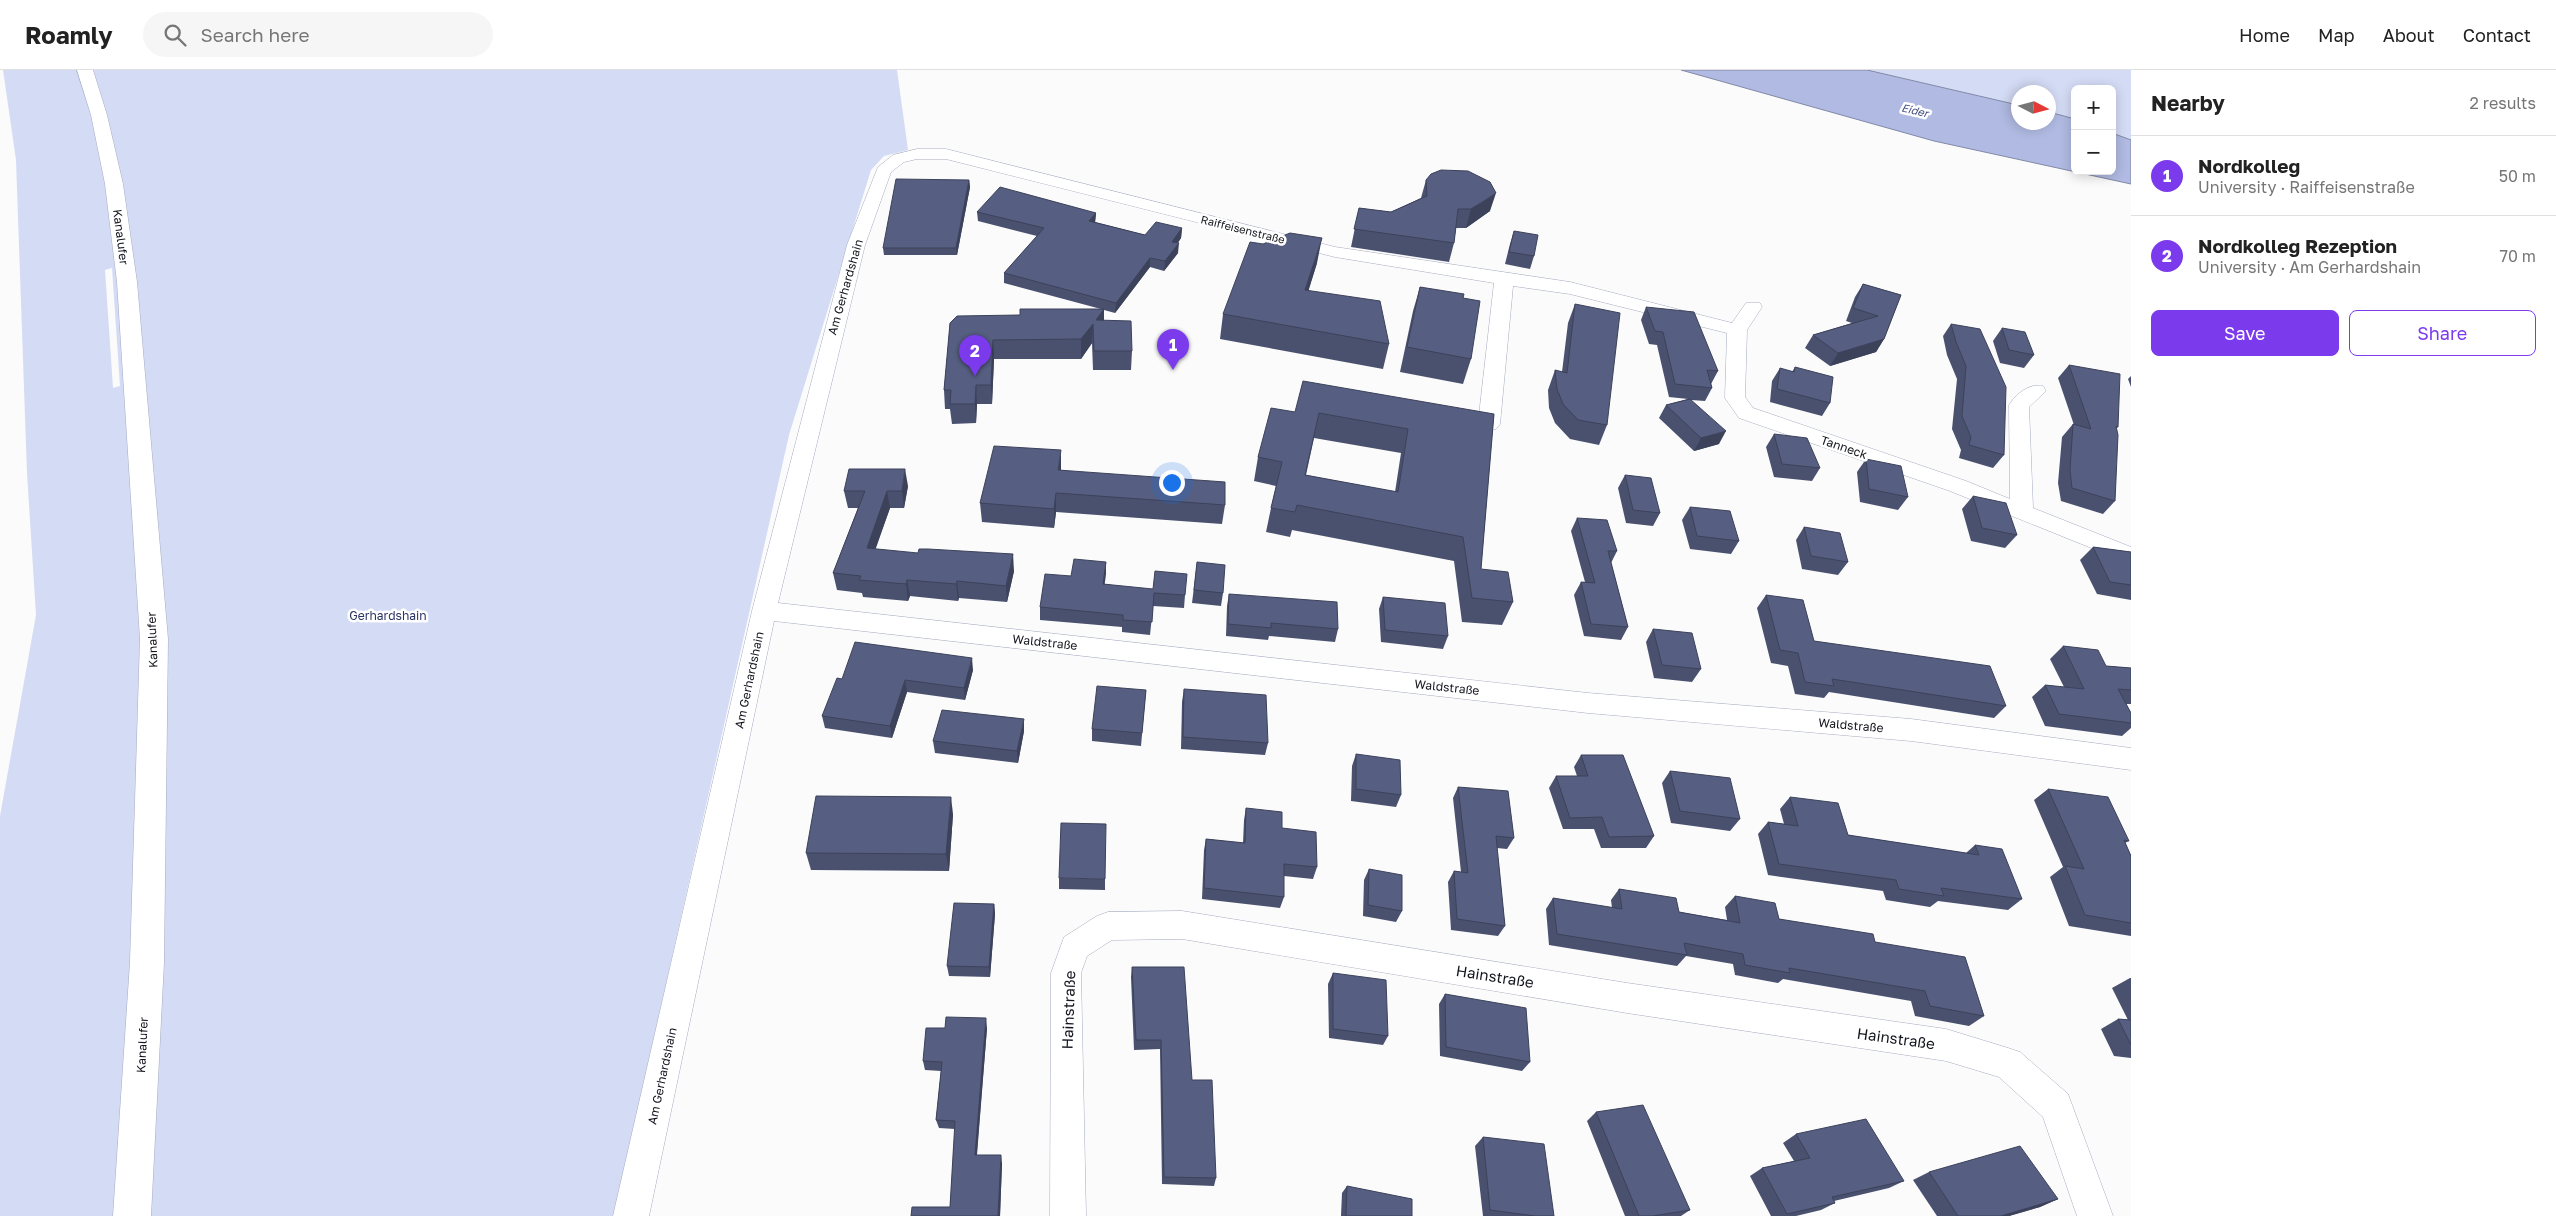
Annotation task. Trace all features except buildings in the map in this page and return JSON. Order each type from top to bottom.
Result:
[{"type":"street","name":"Kanalufer","points":[[85,70],[99,115],[114,184],[126,273],[154,639],[147,962],[132,1216]]},
{"type":"street","name":"Raiffeisenstraße","points":[[900,158],[917,154],[946,154],[1335,252],[1504,279]]},
{"type":"street","name":"Am Gerhardshain","points":[[631,1216],[764,611],[856,245],[884,170],[900,158]]},
{"type":"street","points":[[1489,424],[1504,279],[1570,288],[1737,330],[1753,307]]},
{"type":"street","name":"Tanneck","points":[[1737,330],[1735,398],[1746,413],[2022,511],[2131,556]]},
{"type":"street","points":[[2022,511],[2019,405],[2036,391]]},
{"type":"street","name":"Waldstraße","points":[[764,611],[1588,703],[1911,730],[2131,759]]},
{"type":"street","name":"Hainstraße","points":[[1068,1216],[1066,974],[1075,946],[1108,926],[1182,925],[1627,998],[1946,1045],[2008,1064],[2056,1106],[2095,1216]]},
{"type":"green space","name":"Gerhardshain","points":[[3,70],[897,70],[908,150],[884,156],[871,170],[789,435],[614,1216],[0,1216],[0,816],[36,615],[27,473],[16,160]],"holes":[[[112,268],[120,386],[113,388],[105,270]]]},
{"type":"green space","points":[[1867,70],[2131,70],[2131,140],[2116,134],[2116,85],[2071,85],[2071,118],[2056,114],[2056,85],[2011,85],[2011,103]]},
{"type":"water","name":"Eider","points":[[1681,70],[1867,70],[2011,103],[2011,130],[2056,130],[2056,114],[2071,118],[2071,171],[1934,141]]},
{"type":"water","points":[[2116,134],[2131,140],[2131,184],[2090,175],[2116,175]]},
{"type":"place","name":"Nordkolleg","points":[[1173,370]]},
{"type":"place","name":"Nordkolleg Rezeption","points":[[975,376]]}]
